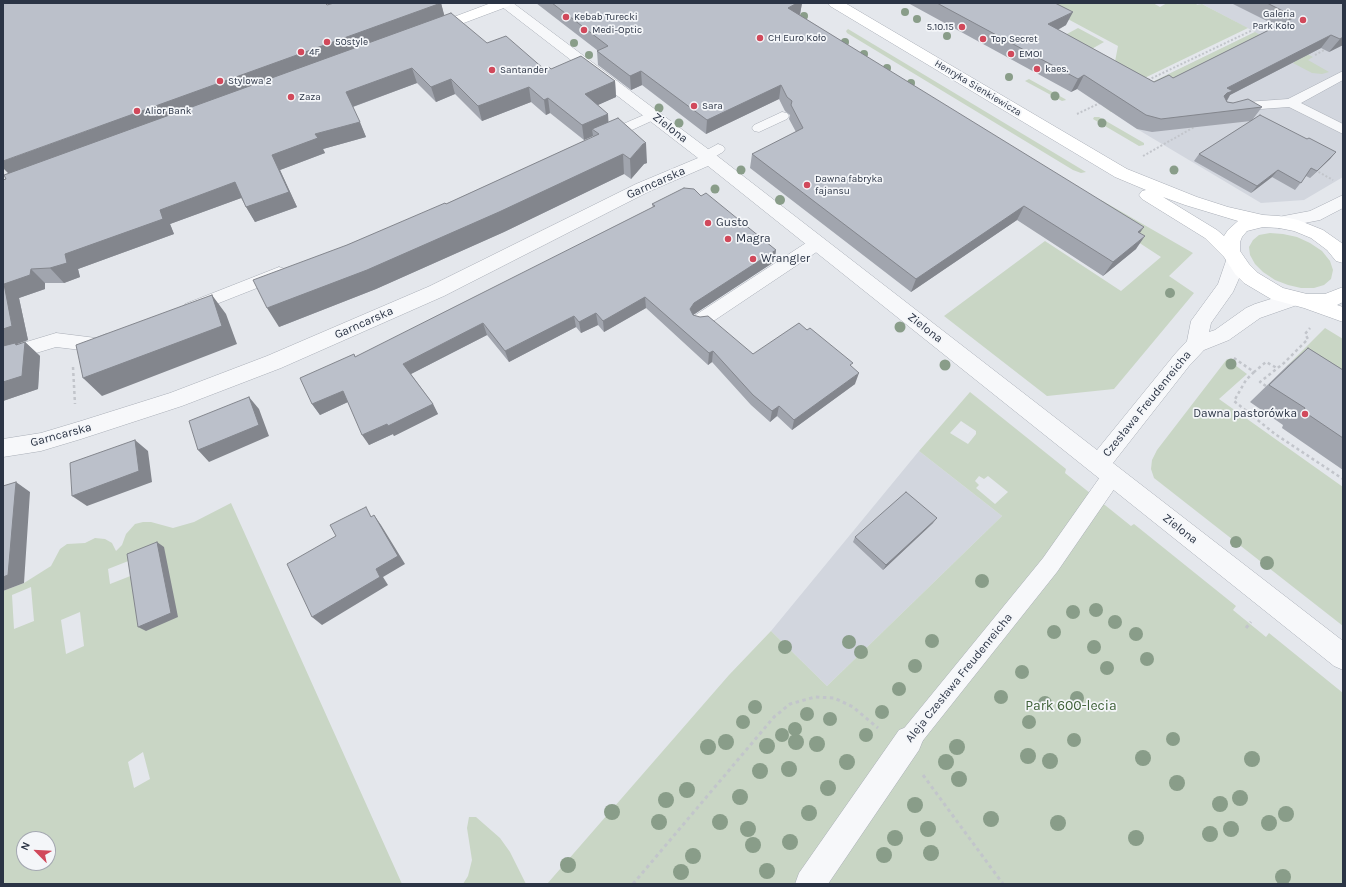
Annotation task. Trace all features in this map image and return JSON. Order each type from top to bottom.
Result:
[{"type":"street","points":[[415,36],[504,3]]},
{"type":"street","name":"Zielona","points":[[504,3],[653,115],[711,155],[818,243],[1343,657]]},
{"type":"street","name":"Henryka Sienkiewicza","points":[[835,3],[1118,172],[1148,195],[1211,234],[1233,256],[1242,269],[1251,278],[1278,294],[1300,300]]},
{"type":"street","name":"Garncarska","points":[[3,448],[41,442],[81,430],[175,400],[274,362],[437,291],[711,155]]},
{"type":"street","name":"Henryka Sienkiewicza","points":[[1118,172],[1191,201],[1226,212],[1271,222],[1298,226],[1317,234],[1333,245],[1343,256]]},
{"type":"street","points":[[1233,256],[1231,242],[1234,234],[1241,228],[1251,223],[1271,222],[1314,216],[1343,201]]},
{"type":"street","name":"Czesława Freudenreicha","points":[[1197,344],[1201,321],[1226,287],[1232,274],[1233,256]]},
{"type":"street","points":[[1300,300],[1326,301],[1343,294]]},
{"type":"street","points":[[1300,300],[1343,315]]},
{"type":"street","name":"Czesława Freudenreicha","points":[[1105,470],[1182,360],[1197,344],[1222,335],[1253,313],[1262,309],[1300,300]]},
{"type":"street","name":"Aleja Czesława Freudenreicha","points":[[810,884],[909,740]]},
{"type":"lane","points":[[1223,111],[1246,106],[1291,103],[1343,75]]},
{"type":"lane","points":[[1291,103],[1343,130]]},
{"type":"lane","points":[[594,142],[653,115]]},
{"type":"lane","points":[[759,128],[782,116]]},
{"type":"lane","points":[[700,321],[818,243]]},
{"type":"lane","points":[[179,313],[290,269]]},
{"type":"lane","points":[[3,356],[56,340],[98,344],[120,336]]},
{"type":"lane","name":"Aleja Czesława Freudenreicha","points":[[909,740],[1050,566],[1105,470]]},
{"type":"path","points":[[1144,82],[1259,26]]},
{"type":"path","points":[[1315,55],[1329,47]]},
{"type":"path","points":[[1077,114],[1109,99]]},
{"type":"path","points":[[1118,172],[1223,111]]},
{"type":"path","points":[[1309,167],[1336,181]]},
{"type":"path","points":[[1266,386],[1260,382],[1284,363],[1308,339],[1305,334]]},
{"type":"path","points":[[1231,356],[1254,372]]},
{"type":"path","points":[[1277,368],[1266,362],[1246,380],[1234,401],[1275,434],[1343,479]]},
{"type":"path","points":[[73,368],[75,397]]},
{"type":"path","points":[[634,884],[774,717],[790,704],[815,697],[834,698],[858,711],[881,731]]},
{"type":"path","points":[[922,773],[1004,884]]},
{"type":"shaded area","points":[[1194,3],[1343,3],[1343,177],[1304,200],[1261,203],[1137,129],[1103,106],[1255,32],[1202,4],[1199,5]]},
{"type":"shaded area","points":[[919,451],[1002,516],[827,686],[771,631]]},
{"type":"green space","points":[[1038,3],[1153,3],[1160,7],[1167,3],[1194,3],[1198,5],[1202,4],[1248,28],[1101,99],[1109,93],[1118,46]]},
{"type":"green space","points":[[1078,28],[1104,42],[1081,55],[1065,35]]},
{"type":"green space","points":[[848,29],[1086,172],[1081,173],[1073,170],[847,33],[846,31]]},
{"type":"green space","points":[[1255,32],[1279,45],[1284,42],[1313,57],[1308,60],[1329,72],[1322,74],[1312,73],[1293,63],[1297,60],[1111,112],[1103,106]]},
{"type":"green space","points":[[1029,79],[1066,100],[1062,101],[1025,81]]},
{"type":"green space","points":[[1094,117],[1099,117],[1144,143],[1144,145],[1139,146],[1093,119]]},
{"type":"green space","points":[[1101,200],[1193,253],[1169,276],[1194,293],[1114,389],[1047,396],[944,316],[1045,241],[1121,291],[1161,257],[1089,210]]},
{"type":"green space","points":[[1270,233],[1297,237],[1322,251],[1330,261],[1333,270],[1331,279],[1324,285],[1314,288],[1301,288],[1275,280],[1263,272],[1255,264],[1250,255],[1249,247],[1253,240],[1259,235]]},
{"type":"green space","points":[[1325,328],[1343,339],[1343,401],[1287,366]]},
{"type":"green space","points":[[1227,359],[1247,374],[1219,399],[1343,487],[1343,626],[1154,478],[1151,469],[1152,460],[1157,450]]},
{"type":"green space","name":"Park 600-lecia","points":[[970,392],[1066,469],[1065,473],[1131,526],[1134,524],[1236,606],[1233,610],[1266,637],[1269,633],[1343,693],[1343,884],[547,884],[729,675],[771,631],[827,686],[1002,516],[919,451]],"holes":[[[961,421],[976,431],[976,434],[968,444],[950,433]],[[979,476],[984,479],[988,476],[1008,492],[995,504],[976,488],[979,485],[975,481]]]},
{"type":"green space","points":[[231,503],[402,884],[3,884],[3,591],[24,583],[51,566],[60,549],[67,544],[85,543],[95,538],[105,539],[112,543],[116,551],[122,545],[126,534],[135,524],[151,522],[173,528],[194,522]],"holes":[[[154,551],[156,566],[110,584],[108,569]],[[31,587],[34,621],[14,629],[12,595]],[[80,612],[84,646],[66,654],[61,620]],[[143,752],[150,779],[134,788],[128,762]]]},
{"type":"green space","points":[[469,817],[476,817],[500,838],[510,852],[526,884],[463,884],[468,876],[472,860],[467,828]]},
{"type":"building","points":[[3,3],[325,3],[327,5],[334,3],[441,3],[3,161]]},
{"type":"building","points":[[552,3],[797,3],[788,8],[1144,227],[1138,232],[1145,236],[1113,262],[1024,206],[916,279],[752,154],[803,128],[791,105],[792,101],[787,97],[781,85],[707,120],[641,71],[630,76],[597,51],[608,46]]},
{"type":"building","points":[[937,3],[1055,3],[1073,12],[1048,24],[1154,82],[1169,75],[1173,78],[1295,17],[1267,3],[1343,3],[1343,37],[1340,39],[1331,35],[1227,88],[1233,91],[1224,96],[1227,102],[1233,103],[1248,99],[1262,107],[1161,119],[1146,115],[1084,75],[1078,79]]},
{"type":"building","points":[[451,13],[487,43],[506,36],[544,69],[549,67],[551,69],[581,56],[615,81],[585,94],[608,114],[582,125],[548,98],[544,100],[529,87],[478,106],[451,79],[431,87],[412,68],[346,92],[360,122],[315,134],[318,138],[272,155],[289,192],[246,207],[235,182],[160,210],[163,219],[65,254],[67,263],[50,268],[31,269],[30,275],[4,284],[12,326],[3,329],[3,180],[6,179],[4,175]]},
{"type":"building","points":[[1260,115],[1336,152],[1317,171],[1311,168],[1301,183],[1278,170],[1257,186],[1199,154]]},
{"type":"building","points":[[618,118],[646,143],[643,144],[630,159],[623,154],[499,212],[367,270],[267,308],[253,280],[347,245],[445,203],[446,204],[599,134],[592,129]]},
{"type":"building","points":[[684,188],[694,189],[701,196],[706,193],[776,250],[694,303],[690,309],[693,315],[700,317],[708,316],[753,354],[799,323],[807,330],[810,328],[853,363],[850,365],[859,373],[794,420],[779,406],[772,411],[753,395],[713,351],[709,353],[645,297],[603,321],[596,313],[579,322],[574,316],[505,351],[483,323],[403,364],[433,404],[388,426],[387,424],[362,435],[343,391],[312,404],[300,378],[354,354],[355,357],[655,206],[652,204]]},
{"type":"building","points":[[212,295],[222,326],[83,378],[76,345]]},
{"type":"building","points":[[25,342],[22,376],[3,382],[3,346],[15,343],[16,345]]},
{"type":"building","points":[[1308,348],[1343,370],[1343,438],[1303,411],[1305,408],[1269,385]]},
{"type":"building","points":[[249,397],[259,425],[198,450],[189,421]]},
{"type":"building","points":[[135,440],[139,471],[72,496],[70,463]]},
{"type":"building","points":[[16,482],[8,575],[3,577],[3,486]]},
{"type":"building","points":[[906,492],[937,518],[886,565],[855,537]]},
{"type":"building","points":[[366,507],[371,517],[374,515],[398,556],[376,569],[380,577],[312,617],[287,564],[336,536],[330,525]]},
{"type":"building","points":[[157,542],[171,613],[138,627],[127,554]]},
{"type":"place","name":"Kebab Turecki","points":[[566,17]]},
{"type":"place","name":"Galeria Park Koło","points":[[1303,20]]},
{"type":"place","name":"5.10.15","points":[[962,27]]},
{"type":"place","name":"Medi-Optic","points":[[584,30]]},
{"type":"place","name":"CH Euro Koło","points":[[760,38]]},
{"type":"place","name":"Top Secret","points":[[983,39]]},
{"type":"place","name":"50style","points":[[327,42]]},
{"type":"place","name":"4F","points":[[301,52]]},
{"type":"place","name":"EMOI","points":[[1011,54]]},
{"type":"place","name":"kaes.","points":[[1037,69]]},
{"type":"place","name":"Santander","points":[[492,70]]},
{"type":"place","name":"Stylowa 2","points":[[220,81]]},
{"type":"place","name":"Zaza","points":[[291,97]]},
{"type":"place","name":"Sara","points":[[694,106]]},
{"type":"place","name":"Alior Bank","points":[[137,111]]},
{"type":"place","name":"Dawna fabryka fajansu","points":[[807,185]]},
{"type":"place","name":"Gusto","points":[[708,223]]},
{"type":"place","name":"Magra","points":[[728,239]]},
{"type":"place","name":"Wrangler","points":[[753,259]]},
{"type":"place","name":"Dawna pastorówka","points":[[1305,414]]}]
